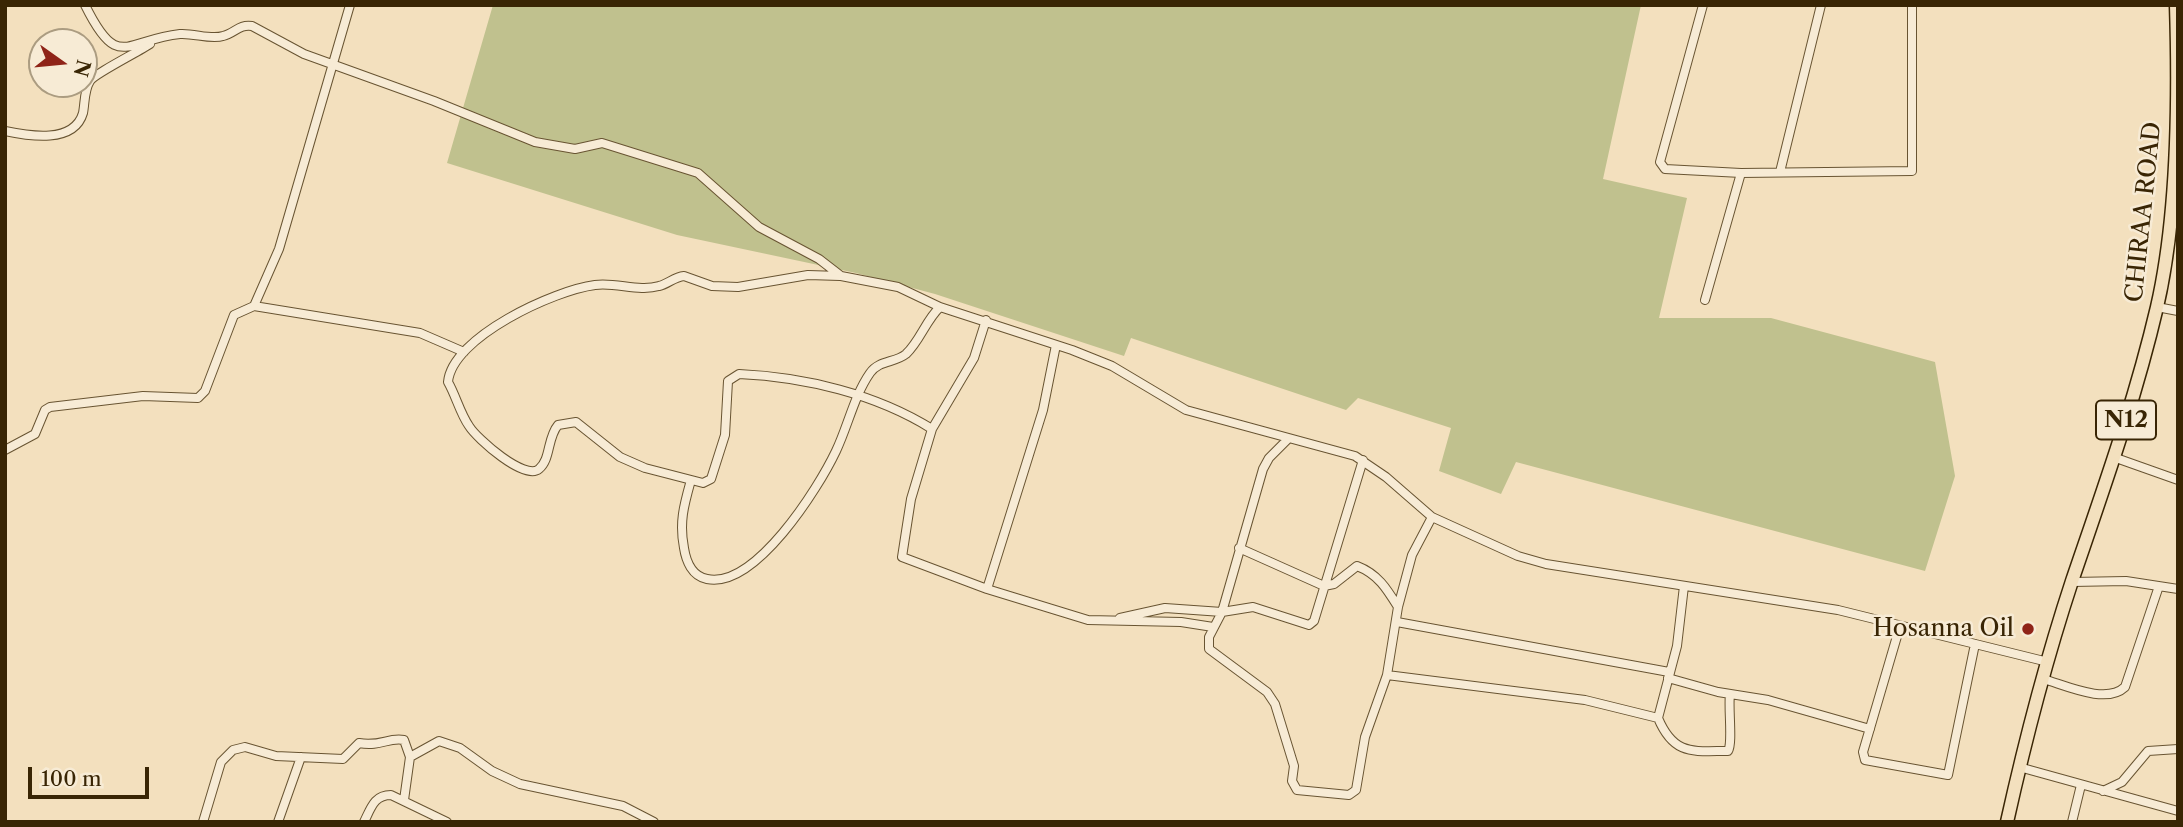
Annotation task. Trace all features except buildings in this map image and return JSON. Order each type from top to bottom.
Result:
[{"type":"highway","name":"CHIRAA ROAD","points":[[2007,822],[2043,679],[2072,582],[2116,458],[2157,307],[2173,227],[2176,5]]},
{"type":"street","points":[[85,5],[103,38],[112,45],[122,47],[193,33],[218,37],[244,25],[252,26],[304,54],[434,101],[535,142],[575,149],[602,143],[698,173],[759,227],[819,259],[841,276]]},
{"type":"street","points":[[254,306],[279,249],[350,5]]},
{"type":"street","points":[[1703,5],[1660,162],[1665,169],[1741,173],[1912,171],[1912,5]]},
{"type":"street","points":[[1780,172],[1821,5]]},
{"type":"street","points":[[5,131],[44,137],[73,127],[79,121],[86,90],[96,74],[126,60],[152,42]]},
{"type":"street","points":[[1705,300],[1741,173]]},
{"type":"street","points":[[932,429],[902,413],[806,382],[763,375],[732,376],[726,390],[725,435],[711,479],[702,483],[645,468],[620,457],[576,422],[558,425],[540,468],[529,473],[521,470],[470,430],[448,382],[449,373],[464,352],[498,323],[536,304],[590,285],[661,286],[684,276],[712,286],[752,287],[808,275],[841,276],[898,286],[940,307],[986,320],[1112,366],[1186,410],[1288,439],[1340,450],[1363,460],[1432,517],[1518,556],[1546,564],[1838,610],[2048,662]]},
{"type":"street","points":[[5,450],[35,434],[45,410],[50,407],[143,396],[198,398],[205,391],[234,315],[254,306],[421,333],[464,352]]},
{"type":"street","points":[[691,480],[680,517],[685,558],[692,570],[704,579],[724,580],[739,575],[760,558],[786,529],[836,452],[869,374],[880,364],[909,351],[931,315],[940,307]]},
{"type":"street","points":[[2157,307],[2178,311]]},
{"type":"street","points":[[986,320],[974,358],[932,429],[911,499],[902,556],[987,589],[1088,620],[1181,622],[1213,627]]},
{"type":"street","points":[[987,589],[1043,410],[1056,345]]},
{"type":"street","points":[[1288,439],[1269,458],[1263,469],[1222,612],[1213,627],[1209,649],[1267,692],[1275,704],[1294,766],[1292,781],[1297,790],[1353,794],[1365,737],[1387,675],[1398,607],[1412,555],[1432,517]]},
{"type":"street","points":[[2116,458],[2178,480]]},
{"type":"street","points":[[1114,620],[1165,608],[1222,612],[1253,607],[1309,625],[1314,621],[1363,460]]},
{"type":"street","points":[[1240,548],[1324,586],[1334,584],[1357,566],[1382,581],[1398,607]]},
{"type":"street","points":[[2072,582],[2126,581],[2178,589]]},
{"type":"street","points":[[1684,586],[1677,646],[1658,718],[1662,728],[1680,748],[1688,751],[1728,751],[1731,745],[1728,710],[1730,694]]},
{"type":"street","points":[[2043,679],[2106,695],[2120,692],[2125,687],[2159,586]]},
{"type":"street","points":[[1397,622],[1669,675],[1730,694],[1768,700],[1870,729]]},
{"type":"street","points":[[1900,626],[1862,757],[1865,760],[1948,775],[1975,644]]},
{"type":"street","points":[[1387,675],[1586,700],[1658,718]]},
{"type":"street","points":[[203,822],[221,762],[233,750],[245,747],[276,757],[343,760],[359,743],[374,746],[394,739],[404,740],[410,757],[404,800]]},
{"type":"street","points":[[410,757],[429,744],[439,741],[447,743],[460,748],[492,771],[520,784],[623,806],[654,822]]},
{"type":"street","points":[[2102,791],[2122,782],[2148,751],[2178,749]]},
{"type":"street","points":[[278,822],[301,757]]},
{"type":"street","points":[[2019,767],[2178,811]]},
{"type":"street","points":[[2071,822],[2081,785]]},
{"type":"street","points":[[364,822],[374,800],[382,795],[404,800],[447,822]]},
{"type":"green space","points":[[493,5],[1641,5],[1603,179],[1687,198],[1659,318],[1771,318],[1935,362],[1955,476],[1925,571],[1516,462],[1501,494],[1439,471],[1451,428],[1358,398],[1346,410],[1131,338],[1124,356],[935,294],[856,273],[677,235],[447,163]]},
{"type":"place","name":"Hosanna Oil","points":[[2028,629]]}]
